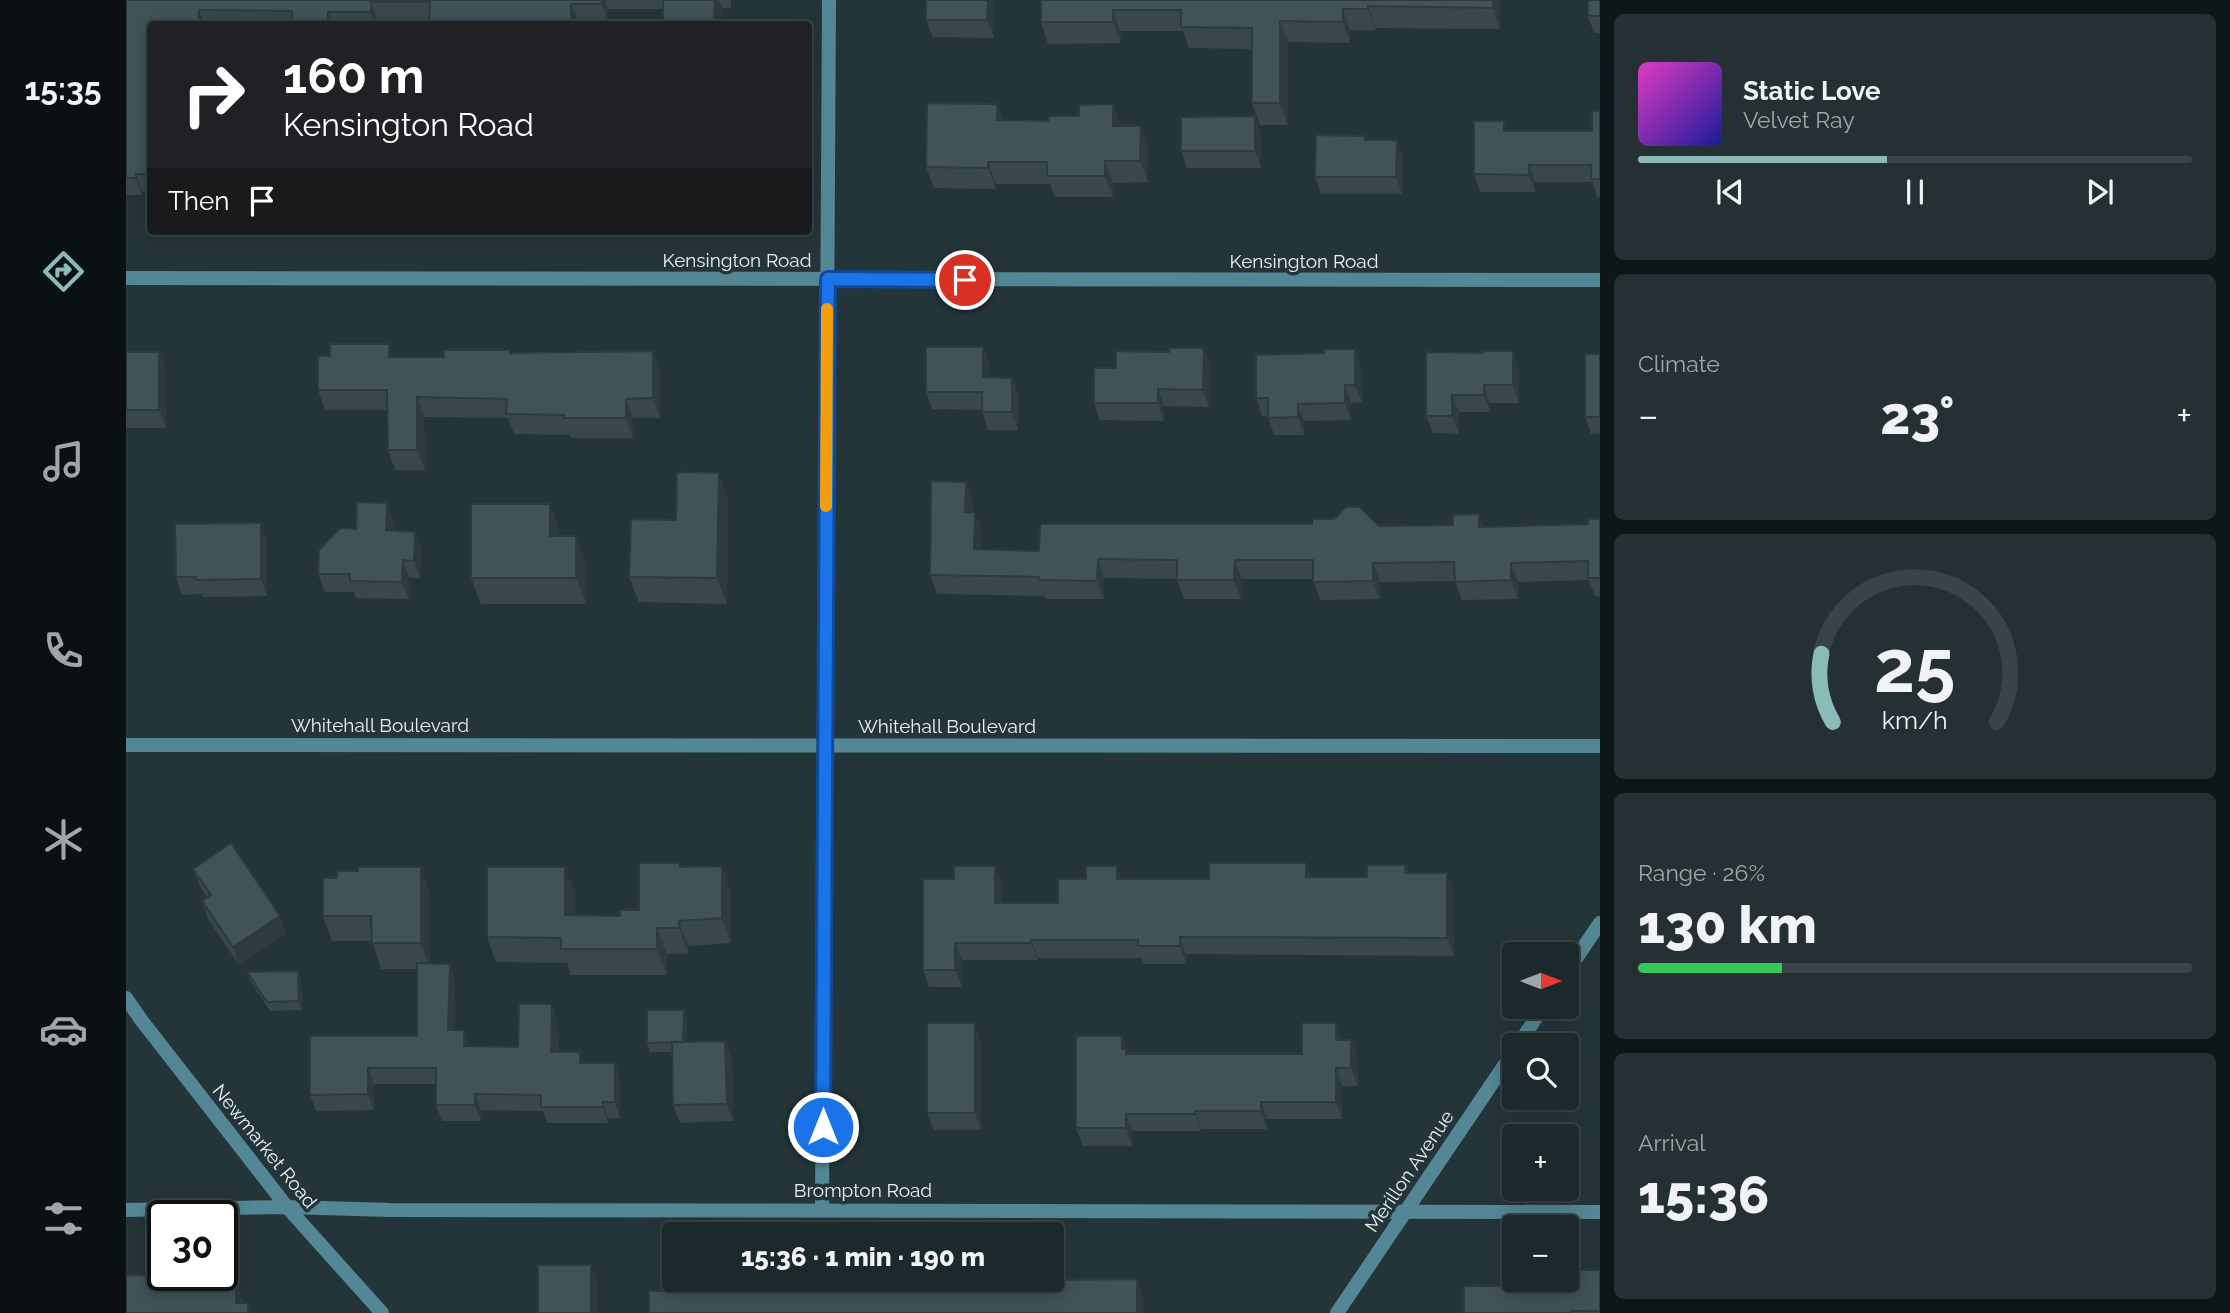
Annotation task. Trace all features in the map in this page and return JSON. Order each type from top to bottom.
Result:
[{"type":"street","points":[[822,1209],[829,0]]},
{"type":"street","name":"Kensington Road","points":[[126,278],[1600,280]]},
{"type":"street","name":"Whitehall Boulevard","points":[[126,745],[1600,746]]},
{"type":"street","points":[[1579,954],[1600,923]]},
{"type":"street","name":"Newmarket Road","points":[[126,998],[287,1207],[382,1313]]},
{"type":"street","name":"Merillon Avenue","points":[[1337,1313],[1502,1069]]},
{"type":"street","name":"Brompton Road","points":[[126,1210],[287,1207],[390,1210],[1600,1212]]},
{"type":"building","points":[[126,0],[602,0],[602,4],[571,4],[571,21],[429,21],[430,2],[371,2],[371,12],[328,12],[328,21],[292,21],[292,11],[199,10],[199,21],[147,21],[147,174],[126,178]]},
{"type":"building","points":[[663,0],[715,0],[714,21],[663,21]]},
{"type":"building","points":[[926,0],[988,0],[987,20],[926,20]]},
{"type":"building","points":[[1041,0],[1493,0],[1493,8],[1368,6],[1368,9],[1343,9],[1343,22],[1280,21],[1280,103],[1252,103],[1252,28],[1181,27],[1181,10],[1113,10],[1113,22],[1041,22]]},
{"type":"building","points":[[1588,0],[1600,0],[1600,16],[1588,16]]},
{"type":"building","points":[[927,103],[997,104],[997,120],[1048,121],[1049,116],[1079,116],[1079,105],[1113,104],[1113,126],[1141,126],[1140,161],[1105,161],[1105,176],[1047,176],[1047,162],[988,162],[988,168],[926,167]]},
{"type":"building","points":[[1592,111],[1600,111],[1600,179],[1591,179],[1591,165],[1529,165],[1529,175],[1474,174],[1474,121],[1504,121],[1504,131],[1592,131]]},
{"type":"building","points":[[1255,116],[1255,151],[1181,151],[1181,117]]},
{"type":"building","points":[[1316,135],[1397,140],[1396,177],[1315,177]]},
{"type":"building","points":[[330,344],[389,344],[389,357],[444,357],[444,350],[510,350],[510,353],[653,351],[653,398],[626,399],[626,418],[564,418],[564,415],[506,414],[507,399],[417,397],[417,450],[388,450],[387,390],[318,390],[318,356],[330,356]]},
{"type":"building","points":[[926,347],[983,347],[983,377],[1012,378],[1012,412],[982,412],[982,392],[926,392]]},
{"type":"building","points":[[1169,348],[1204,348],[1203,390],[1158,389],[1158,403],[1094,403],[1094,368],[1116,368],[1116,351],[1169,352]]},
{"type":"building","points":[[1324,349],[1355,349],[1355,385],[1345,385],[1345,403],[1298,404],[1298,417],[1268,418],[1268,398],[1256,398],[1256,355],[1324,353]]},
{"type":"building","points":[[1513,351],[1513,385],[1484,385],[1484,395],[1452,395],[1452,416],[1426,416],[1426,352]]},
{"type":"building","points":[[126,352],[159,352],[159,410],[126,410]]},
{"type":"building","points":[[1585,354],[1600,354],[1600,417],[1585,417]]},
{"type":"building","points":[[677,472],[719,473],[717,578],[629,577],[631,519],[676,520]]},
{"type":"building","points":[[931,481],[966,482],[965,512],[975,512],[974,549],[1039,551],[1040,524],[1312,524],[1312,519],[1334,519],[1346,507],[1360,507],[1379,526],[1453,525],[1453,515],[1479,514],[1479,527],[1588,524],[1588,519],[1600,519],[1600,578],[1588,578],[1588,561],[1511,563],[1511,580],[1455,582],[1454,562],[1373,563],[1373,581],[1313,582],[1313,560],[1235,560],[1234,580],[1177,580],[1177,560],[1098,559],[1097,581],[930,575]]},
{"type":"building","points":[[357,502],[387,503],[386,530],[415,532],[414,561],[403,560],[402,582],[350,581],[350,574],[318,574],[319,550],[340,528],[356,529]]},
{"type":"building","points":[[471,504],[550,504],[550,536],[576,536],[576,578],[471,578]]},
{"type":"building","points":[[261,523],[261,579],[196,580],[196,577],[176,577],[175,524]]},
{"type":"building","points":[[231,843],[280,916],[233,947],[202,901],[211,895],[193,869]]},
{"type":"building","points":[[639,863],[680,863],[680,867],[722,866],[722,918],[679,921],[679,928],[657,928],[657,949],[561,949],[561,938],[487,937],[487,867],[565,867],[565,915],[620,916],[620,910],[639,910]]},
{"type":"building","points":[[1209,863],[1306,863],[1306,877],[1367,877],[1367,865],[1405,865],[1405,873],[1447,873],[1447,938],[1180,937],[1180,946],[1138,946],[1138,940],[955,943],[955,970],[923,970],[923,879],[954,879],[954,866],[995,866],[995,903],[1058,903],[1058,879],[1086,879],[1086,866],[1117,866],[1117,879],[1209,879]]},
{"type":"building","points":[[358,867],[421,867],[421,943],[372,943],[371,916],[323,916],[323,878],[337,878],[337,871],[358,871]]},
{"type":"building","points":[[417,963],[450,964],[448,1030],[464,1030],[464,1046],[518,1047],[519,1004],[552,1004],[551,1052],[580,1052],[580,1063],[615,1063],[615,1102],[603,1102],[603,1107],[541,1107],[541,1095],[475,1094],[475,1105],[436,1105],[436,1068],[368,1068],[368,1094],[310,1095],[310,1036],[417,1036]]},
{"type":"building","points":[[298,971],[299,1001],[267,1002],[247,972]]},
{"type":"building","points":[[647,1010],[684,1010],[683,1042],[647,1043]]},
{"type":"building","points":[[927,1023],[975,1023],[975,1113],[927,1113]]},
{"type":"building","points":[[1302,1023],[1336,1023],[1336,1040],[1351,1040],[1351,1068],[1336,1068],[1336,1102],[1261,1102],[1261,1111],[1126,1114],[1126,1128],[1076,1128],[1076,1036],[1122,1036],[1122,1049],[1126,1049],[1126,1054],[1302,1054]]},
{"type":"building","points":[[725,1041],[727,1104],[673,1105],[672,1042]]},
{"type":"building","points":[[538,1265],[591,1265],[591,1313],[538,1313]]},
{"type":"building","points":[[1579,1270],[1600,1270],[1600,1311],[1464,1313],[1464,1286],[1502,1286],[1502,1292],[1579,1292]]},
{"type":"building","points":[[126,1275],[147,1275],[147,1291],[236,1291],[236,1303],[248,1303],[248,1313],[126,1313]]},
{"type":"building","points":[[1137,1279],[1137,1313],[649,1313],[649,1291],[1064,1292],[1064,1280]]},
{"type":"slow traffic","points":[[826,506],[827,309]]},
{"type":"route","points":[[823,1127],[828,279],[965,280]]}]
